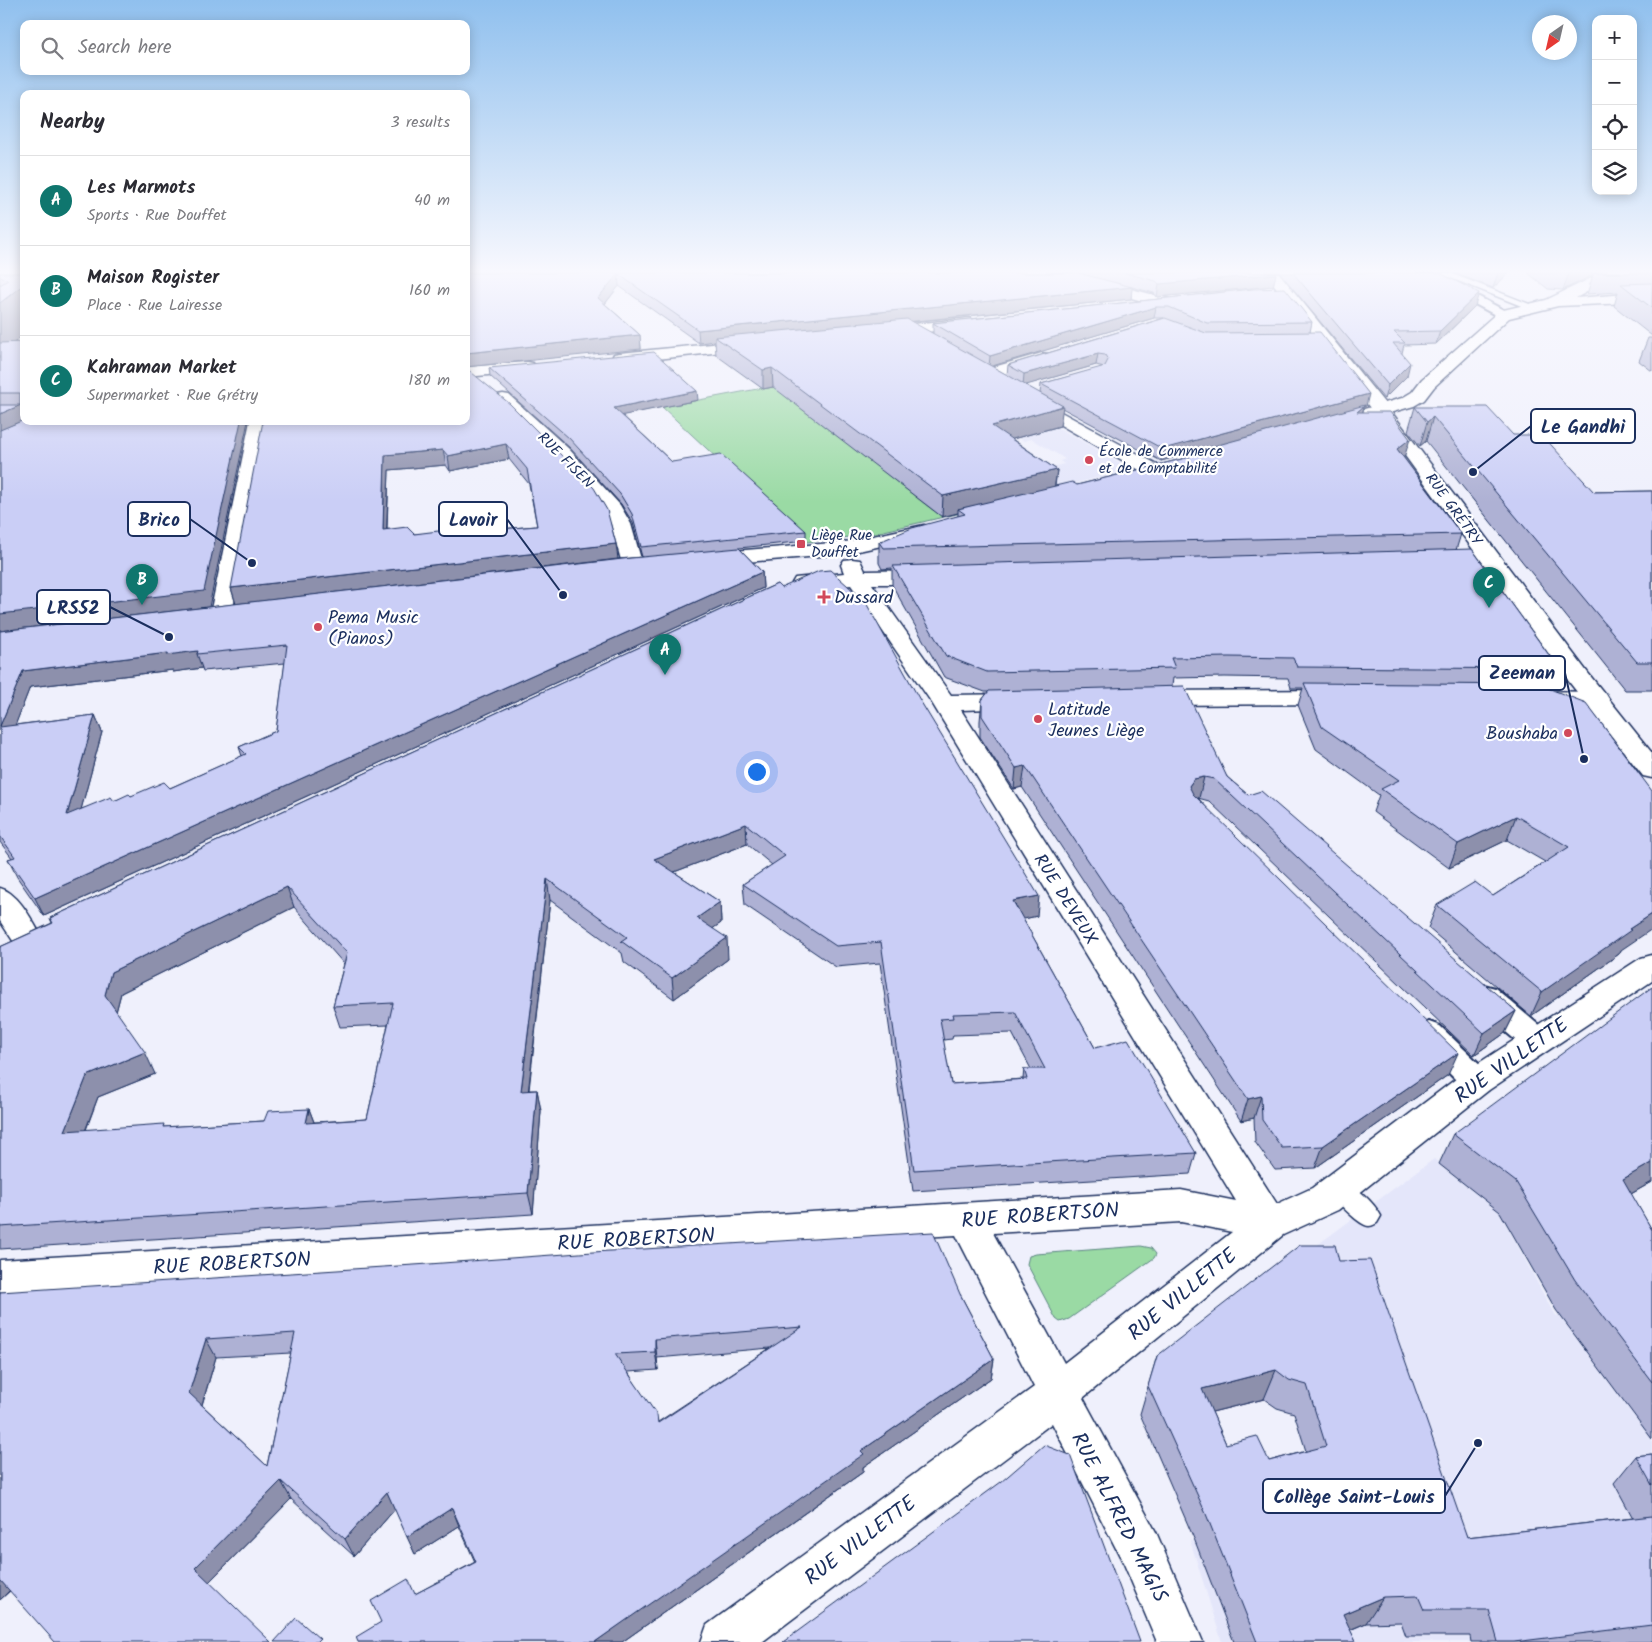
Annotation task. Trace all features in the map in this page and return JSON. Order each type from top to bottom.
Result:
[{"type":"street","points":[[602,360],[705,350]]},
{"type":"street","name":"RUE GRÉTRY","points":[[1328,350],[1380,409],[1579,678],[1652,770]]},
{"type":"street","points":[[1320,427],[1408,402],[1418,396],[1428,383],[1465,350]]},
{"type":"street","points":[[986,375],[1060,353]]},
{"type":"street","points":[[470,372],[542,365]]},
{"type":"street","points":[[969,365],[1018,394],[1167,469],[1130,478]]},
{"type":"street","name":"RUE FISEN","points":[[470,372],[562,453],[613,509],[620,524],[632,566]]},
{"type":"street","points":[[1018,394],[1045,387]]},
{"type":"street","points":[[221,614],[257,425]]},
{"type":"street","points":[[690,560],[820,548],[845,548],[939,527]]},
{"type":"street","name":"RUE DEVEUX","points":[[845,548],[857,578],[944,703],[1270,1224]]},
{"type":"street","points":[[1469,560],[1492,561]]},
{"type":"street","points":[[776,592],[794,584],[857,578],[947,577]]},
{"type":"street","points":[[1130,698],[1356,697]]},
{"type":"street","points":[[1513,698],[1597,699]]},
{"type":"street","points":[[944,703],[1042,700]]},
{"type":"street","points":[[0,898],[27,939]]},
{"type":"street","name":"RUE VILLETTE","points":[[724,1642],[1057,1394],[1270,1224],[1325,1199],[1477,1081],[1652,966]]},
{"type":"street","points":[[1462,976],[1537,1041]]},
{"type":"street","points":[[1412,1018],[1477,1081]]},
{"type":"street","name":"RUE ROBERTSON","points":[[0,1277],[1181,1206],[1270,1224]]},
{"type":"street","name":"RUE ALFRED MAGIS","points":[[967,1220],[1057,1394],[1140,1548],[1180,1642]]},
{"type":"lane","points":[[1339,1188],[1369,1216]]},
{"type":"shaded area","name":"École de Commerce et de Comptabilité","points":[[1057,427],[1131,469],[1039,493],[1016,476],[1064,464],[1060,461],[1065,459],[1032,439],[1024,441],[1012,434]]},
{"type":"shaded area","points":[[1434,1159],[1500,1212],[1555,1316],[1652,1300],[1652,1642],[1222,1642],[1190,1540],[1195,1541],[1321,1507],[1260,1287]]},
{"type":"green space","points":[[821,377],[822,424],[933,510],[954,504],[965,512],[867,535],[807,542],[662,407]]},
{"type":"green space","points":[[1141,1246],[1151,1248],[1156,1254],[1154,1258],[1069,1319],[1060,1322],[1056,1319],[1027,1264],[1029,1256],[1036,1254]]},
{"type":"building","points":[[0,350],[20,350],[20,393],[0,393]]},
{"type":"building","points":[[470,350],[499,350],[470,353]]},
{"type":"building","points":[[733,350],[962,350],[1063,406],[992,426],[1057,470],[943,496],[772,368],[763,370]]},
{"type":"building","points":[[979,350],[1012,350],[990,356]]},
{"type":"building","points":[[1059,350],[1334,350],[1369,394],[1163,449],[1041,384],[1105,366],[1108,360],[1105,355],[1098,354],[1024,374],[1008,365]]},
{"type":"building","points":[[1358,350],[1399,350],[1410,363],[1388,385]]},
{"type":"building","points":[[654,352],[697,391],[614,408],[672,462],[721,454],[806,531],[641,547],[632,514],[620,494],[569,438],[489,368]]},
{"type":"building","points":[[470,371],[510,404],[594,488],[607,510],[616,544],[231,588],[262,425],[470,425]],"holes":[[[506,444],[527,469],[537,526],[463,532],[463,528],[414,534],[407,527],[383,530],[385,455],[443,450],[448,456]]]},
{"type":"building","points":[[0,405],[20,405],[20,405],[0,414]]},
{"type":"building","points":[[1365,405],[1357,412],[1390,412],[1410,439],[1397,449],[1461,534],[883,548],[879,542],[912,528],[965,514],[958,509],[1072,482],[1077,485],[1190,457],[1185,454]]},
{"type":"building","points":[[1415,407],[1487,407],[1513,435],[1542,435],[1594,492],[1652,491],[1652,662],[1637,662],[1433,417],[1427,422]]},
{"type":"building","points":[[20,422],[20,425],[240,425],[204,591],[0,614],[0,430]]},
{"type":"building","points":[[739,548],[762,572],[35,898],[8,859],[15,857],[0,836],[0,727],[95,715],[67,815],[111,797],[114,801],[164,782],[170,788],[246,754],[239,747],[276,731],[287,645],[197,654],[198,651],[167,655],[168,653],[23,671],[0,726],[0,631],[631,558]]},
{"type":"building","points":[[1472,549],[1549,655],[1549,666],[1545,669],[1297,667],[1293,658],[1229,657],[1171,658],[1175,668],[987,672],[946,656],[893,566]]},
{"type":"building","points":[[830,570],[865,601],[921,702],[1039,896],[1013,901],[1095,1048],[1128,1039],[1196,1153],[914,1170],[881,942],[836,946],[743,884],[785,856],[746,824],[654,859],[720,902],[697,918],[727,938],[672,978],[621,941],[627,937],[547,879],[521,1091],[537,1090],[528,1193],[0,1227],[0,947],[53,923],[50,918],[777,584],[781,588],[819,571]],"holes":[[[287,887],[347,953],[333,1006],[393,1003],[367,1119],[306,1123],[309,1109],[268,1111],[264,1121],[163,1127],[164,1124],[65,1131],[87,1076],[145,1052],[105,995],[111,972]],[[1015,1012],[1045,1069],[1024,1069],[1027,1079],[951,1084],[940,1019],[954,1018],[953,1014]]]},
{"type":"building","points":[[1304,683],[1540,685],[1586,703],[1652,791],[1652,914],[1542,992],[1437,905],[1475,882],[1493,896],[1569,847],[1516,816],[1458,844],[1381,789],[1399,780],[1322,727]]},
{"type":"building","points":[[1184,686],[1227,777],[1248,795],[1261,791],[1516,1011],[1484,1033],[1214,779],[1204,777],[1194,779],[1189,786],[1193,794],[1458,1053],[1323,1146],[1282,1148],[1262,1120],[1261,1096],[1248,1099],[1025,766],[1016,768],[982,716],[982,700],[989,691]]},
{"type":"building","points":[[1652,987],[1652,1163],[1623,1179],[1652,1230],[1652,1382],[1575,1280],[1516,1182],[1453,1134]]},
{"type":"building","points":[[933,1232],[960,1294],[994,1359],[861,1451],[864,1454],[595,1642],[358,1642],[356,1637],[381,1622],[371,1601],[408,1579],[415,1594],[476,1562],[452,1508],[407,1537],[387,1492],[345,1539],[281,1481],[195,1568],[271,1642],[55,1642],[0,1580],[0,1292],[593,1252]],"holes":[[[802,1327],[658,1423],[657,1415],[615,1354],[655,1352],[655,1339]],[[295,1333],[267,1466],[189,1393],[206,1339]]]},
{"type":"building","points":[[1300,1245],[1335,1245],[1339,1261],[1370,1260],[1467,1537],[1652,1516],[1652,1625],[1514,1642],[1498,1642],[1489,1610],[1424,1610],[1418,1596],[1383,1597],[1343,1614],[1356,1642],[1257,1642],[1206,1514],[1148,1386],[1157,1356]],"holes":[[[1276,1370],[1289,1380],[1307,1385],[1326,1446],[1269,1461],[1257,1436],[1226,1444],[1202,1389]]]},
{"type":"building","points":[[1044,1445],[1070,1455],[1140,1642],[783,1642],[1001,1482]]},
{"type":"building","points":[[1652,1454],[1652,1485],[1636,1456]]},
{"type":"building","points":[[296,1618],[320,1639],[317,1642],[274,1642]]},
{"type":"place","name":"École de Commerce et de Comptabilité","points":[[1089,460]]},
{"type":"place","name":"Le Gandhi","points":[[1473,472]]},
{"type":"place","name":"Liège Rue Douffet","points":[[801,544]]},
{"type":"place","name":"Brico","points":[[252,563]]},
{"type":"place","name":"Lavoir","points":[[563,595]]},
{"type":"place","name":"Dussard","points":[[824,597]]},
{"type":"place","name":"Maison Rogister","points":[[142,605]]},
{"type":"place","name":"Kahraman Market","points":[[1489,608]]},
{"type":"place","name":"Pema Music (Pianos)","points":[[318,627]]},
{"type":"place","name":"LRS52","points":[[169,637]]},
{"type":"place","name":"Les Marmots","points":[[665,675]]},
{"type":"place","name":"Latitude Jeunes Liège","points":[[1038,719]]},
{"type":"place","name":"Boushaba","points":[[1568,733]]},
{"type":"place","name":"Zeeman","points":[[1584,759]]},
{"type":"place","name":"Collège Saint-Louis","points":[[1478,1443]]}]
